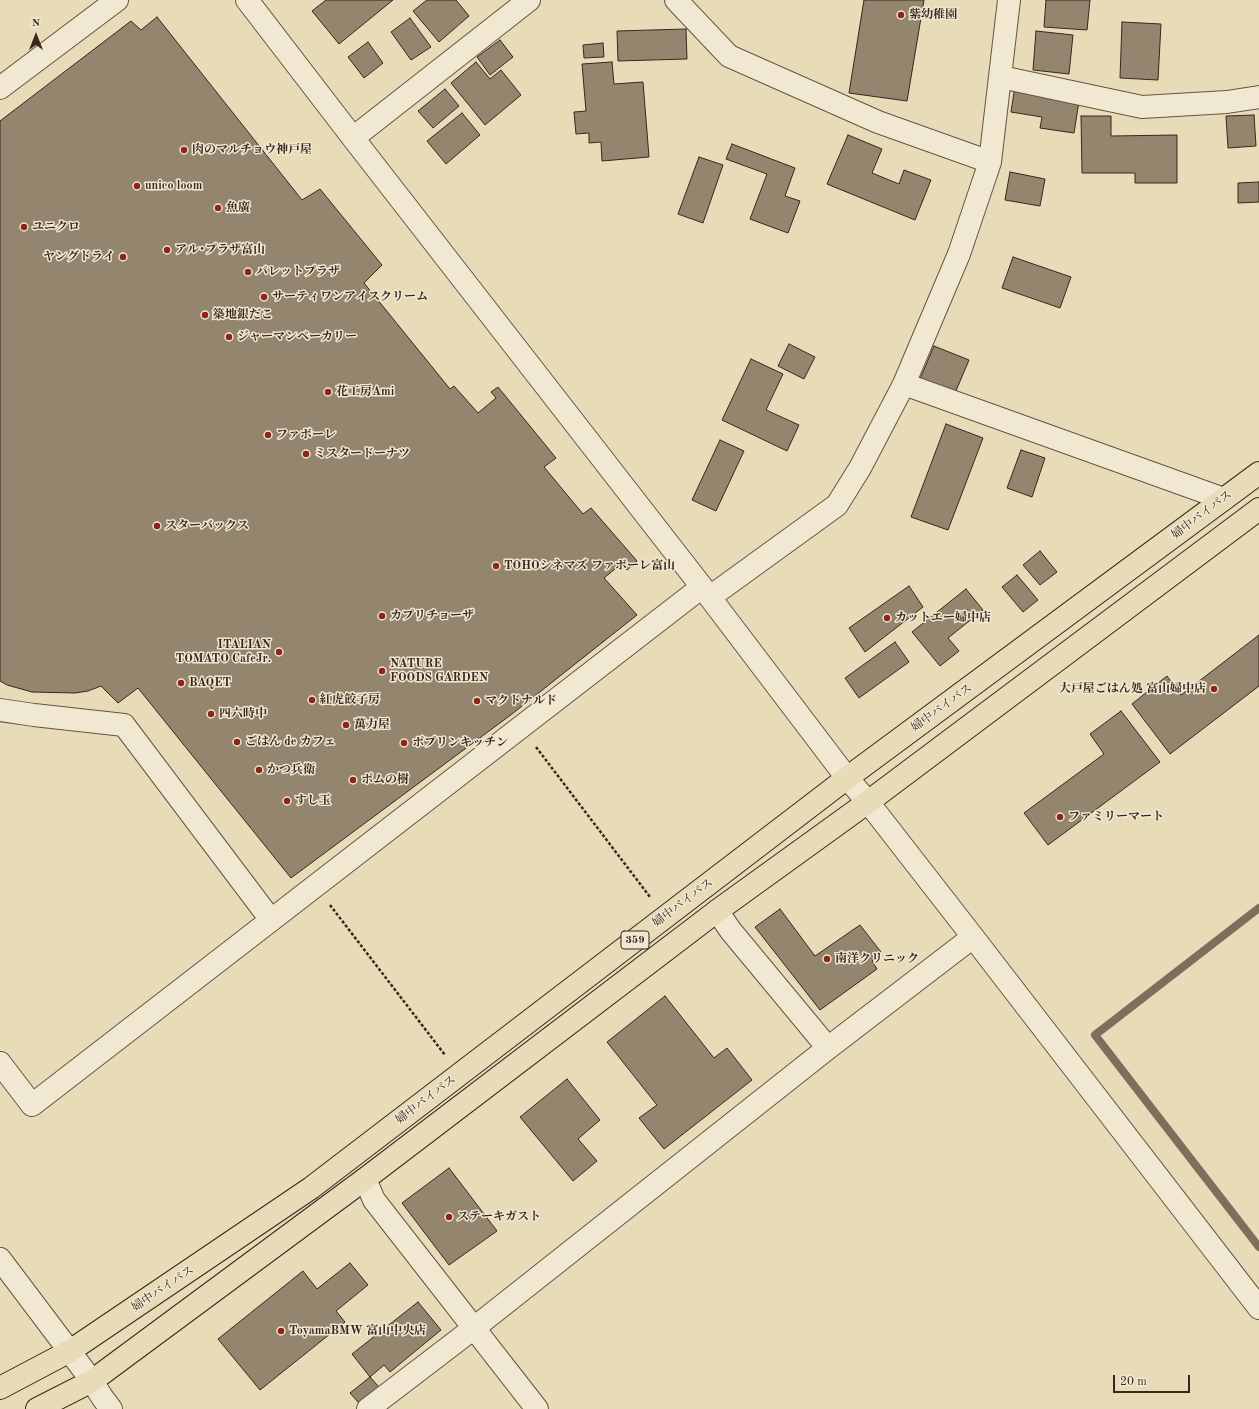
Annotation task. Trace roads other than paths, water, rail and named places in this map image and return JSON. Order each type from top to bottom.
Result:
[{"type":"highway","name":"婦中バイパス","points":[[0,1388],[70,1352],[311,1188],[847,778],[1259,473]]},
{"type":"highway","name":"359","points":[[37,1409],[92,1381],[365,1179],[717,911],[868,802],[1259,509]]},
{"type":"street","points":[[0,88],[117,0]]},
{"type":"street","points":[[247,0],[706,592],[847,778],[868,802],[973,937],[1259,1308]]},
{"type":"street","points":[[353,138],[529,0]]},
{"type":"street","points":[[676,0],[729,56],[878,122],[990,162]]},
{"type":"street","points":[[0,1063],[32,1104],[521,727],[706,592],[837,505],[860,468],[904,384],[959,254],[990,162],[1009,0]]},
{"type":"street","points":[[1001,77],[1142,107],[1227,102],[1259,97]]},
{"type":"street","points":[[904,384],[1224,499]]},
{"type":"street","points":[[0,710],[124,725],[271,920]]},
{"type":"street","points":[[717,911],[731,931],[828,1048]]},
{"type":"street","points":[[368,1409],[474,1328],[828,1048],[973,937]]},
{"type":"street","points":[[365,1179],[374,1200],[537,1409]]},
{"type":"street","points":[[0,1259],[92,1381],[111,1409]]},
{"type":"waterway","points":[[1259,908],[1095,1035],[1259,1247]]},
{"type":"place","name":"紫幼稚園","points":[[901,15]]},
{"type":"place","name":"肉のマルチョウ神戸屋","points":[[184,150]]},
{"type":"place","name":"unico loom","points":[[137,186]]},
{"type":"place","name":"魚廣","points":[[218,208]]},
{"type":"place","name":"ユニクロ","points":[[24,227]]},
{"type":"place","name":"アル･プラザ富山","points":[[167,250]]},
{"type":"place","name":"ヤングドライ","points":[[123,257]]},
{"type":"place","name":"パレットプラザ","points":[[248,272]]},
{"type":"place","name":"サーティワンアイスクリーム","points":[[264,297]]},
{"type":"place","name":"築地銀だこ","points":[[205,315]]},
{"type":"place","name":"ジャーマンベーカリー","points":[[229,337]]},
{"type":"place","name":"花工房Ami","points":[[328,392]]},
{"type":"place","name":"ファボーレ","points":[[268,435]]},
{"type":"place","name":"ミスタードーナツ","points":[[306,454]]},
{"type":"place","name":"スターバックス","points":[[157,526]]},
{"type":"place","name":"TOHOシネマズ ファボーレ富山","points":[[496,566]]},
{"type":"place","name":"カプリチョーザ","points":[[382,616]]},
{"type":"place","name":"カットエー婦中店","points":[[887,618]]},
{"type":"place","name":"ITALIAN TOMATO CafeJr.","points":[[279,652]]},
{"type":"place","name":"NATURE FOODS GARDEN","points":[[382,671]]},
{"type":"place","name":"BAQET","points":[[181,683]]},
{"type":"place","name":"大戸屋ごはん処 富山婦中店","points":[[1214,689]]},
{"type":"place","name":"紅虎餃子房","points":[[312,700]]},
{"type":"place","name":"マクドナルド","points":[[477,701]]},
{"type":"place","name":"四六時中","points":[[211,714]]},
{"type":"place","name":"萬力屋","points":[[346,725]]},
{"type":"place","name":"ごはん de カフェ","points":[[237,742]]},
{"type":"place","name":"ポプリンキッチン","points":[[404,743]]},
{"type":"place","name":"かつ兵衛","points":[[259,770]]},
{"type":"place","name":"ポムの樹","points":[[353,780]]},
{"type":"place","name":"すし玉","points":[[287,801]]},
{"type":"place","name":"ファミリーマート","points":[[1060,817]]},
{"type":"place","name":"南洋クリニック","points":[[827,959]]},
{"type":"place","name":"ステーキガスト","points":[[449,1217]]},
{"type":"place","name":"ToyamaBMW 富山中央店","points":[[281,1331]]}]
